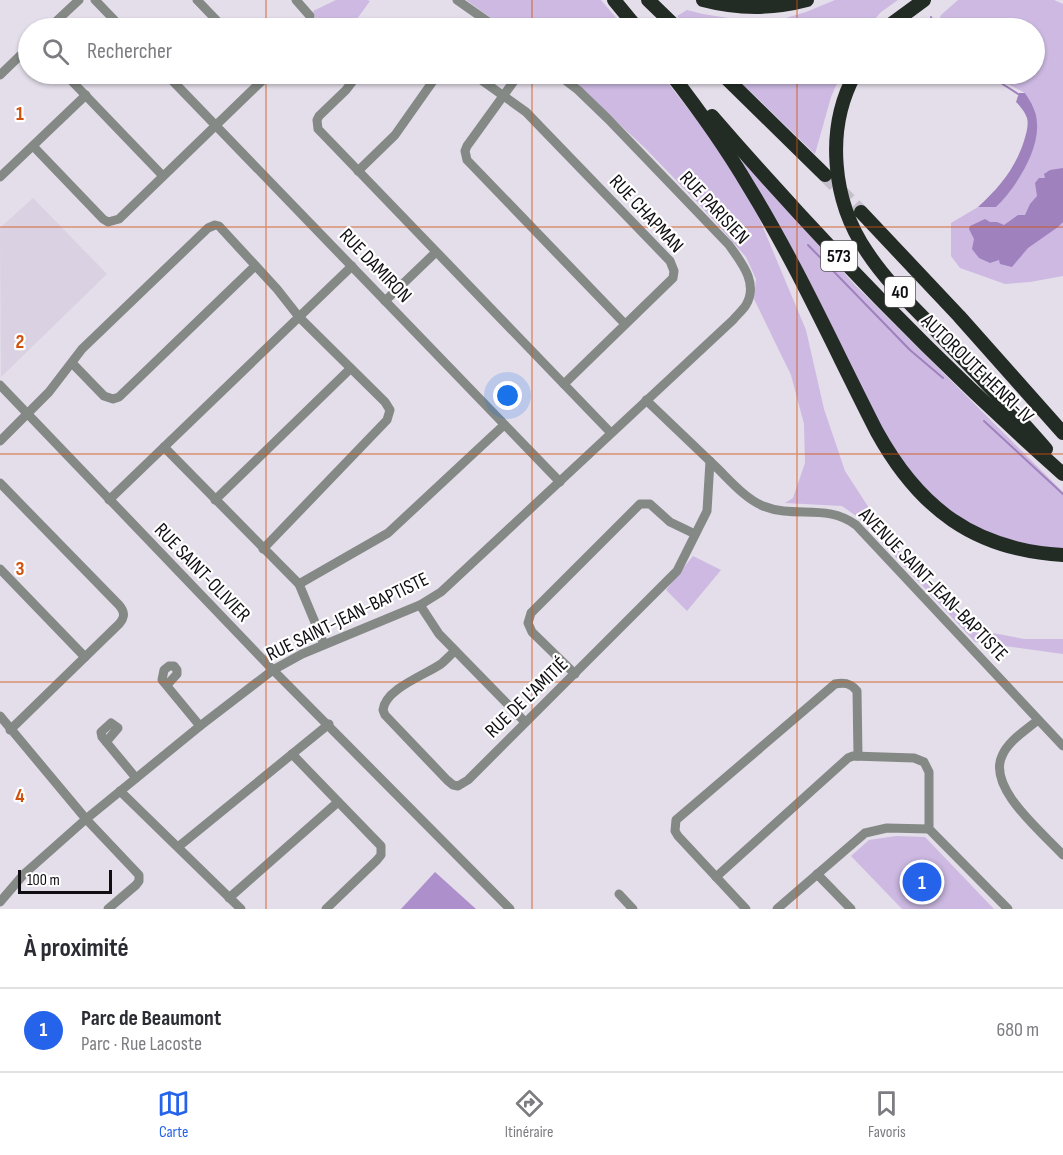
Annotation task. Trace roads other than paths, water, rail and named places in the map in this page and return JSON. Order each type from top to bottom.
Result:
[{"type":"highway","points":[[614,0],[629,18]]},
{"type":"highway","points":[[648,0],[667,18]]},
{"type":"highway","points":[[703,0],[739,7],[757,7],[807,0]]},
{"type":"highway","points":[[900,18],[924,0]]},
{"type":"highway","points":[[680,84],[707,120],[750,189],[782,246],[877,432],[889,454],[910,483],[935,508],[973,532],[1010,547],[1063,555]]},
{"type":"highway","name":"AUTOROUTE HENRI-IV","points":[[682,84],[846,264],[958,377],[1063,474]]},
{"type":"highway","points":[[732,84],[825,175]]},
{"type":"highway","name":"40","points":[[850,84],[839,119],[836,162],[841,197],[857,236],[882,273],[1020,419],[1063,469]]},
{"type":"highway","name":"AUTOROUTE HENRI-IV","points":[[861,212],[959,316],[1063,433]]},
{"type":"street","points":[[60,18],[79,0]]},
{"type":"street","points":[[95,0],[112,18]]},
{"type":"street","points":[[196,0],[214,18]]},
{"type":"street","points":[[296,0],[310,18]]},
{"type":"street","points":[[457,0],[483,18]]},
{"type":"street","points":[[0,75],[18,58]]},
{"type":"street","points":[[75,84],[163,176]]},
{"type":"street","name":"RUE DAMIRON","points":[[176,84],[560,482]]},
{"type":"street","points":[[33,146],[103,219],[108,222],[119,219],[258,84]]},
{"type":"street","points":[[350,84],[316,120],[318,129],[611,434]]},
{"type":"street","points":[[358,171],[395,135],[431,84]]},
{"type":"street","name":"RUE CHAPMAN","points":[[488,84],[526,112],[673,266],[673,278],[564,384]]},
{"type":"street","points":[[512,84],[467,146],[465,151],[467,160],[625,324]]},
{"type":"street","name":"RUE PARISIEN","points":[[570,84],[601,112],[729,245],[749,276],[750,288],[747,304],[733,320],[646,400]]},
{"type":"street","points":[[0,177],[86,95]]},
{"type":"street","points":[[0,441],[49,392],[82,349],[208,228],[215,225],[222,228],[299,317],[385,402],[390,410],[387,420],[263,549]]},
{"type":"street","points":[[385,301],[436,252]]},
{"type":"street","points":[[72,363],[104,396],[113,399],[119,397],[255,266]]},
{"type":"street","points":[[109,500],[352,266]]},
{"type":"street","points":[[215,500],[350,369]]},
{"type":"street","name":"RUE SAINT-OLIVIER","points":[[0,385],[273,670],[510,909]]},
{"type":"street","name":"RUE SAINT-JEAN-BAPTISTE","points":[[0,902],[24,874],[120,790],[273,670],[324,644],[420,605],[441,592],[646,400]]},
{"type":"street","name":"AVENUE SAINT-JEAN-BAPTISTE","points":[[646,400],[710,461],[762,505],[782,511],[829,512],[856,525],[1063,746]]},
{"type":"street","points":[[299,584],[388,533],[504,425]]},
{"type":"street","points":[[164,447],[299,584],[324,644]]},
{"type":"street","name":"RUE DE L'AMITIÉ","points":[[455,651],[440,664],[402,686],[386,701],[383,710],[385,715],[453,785],[463,784],[677,571],[707,511],[710,461]]},
{"type":"street","points":[[0,483],[123,610],[123,620],[10,730]]},
{"type":"street","points":[[575,674],[532,632],[528,623],[531,613],[640,504],[650,504],[670,522],[695,534]]},
{"type":"street","points":[[0,569],[85,657]]},
{"type":"street","points":[[420,605],[430,622],[455,651],[525,722]]},
{"type":"street","points":[[746,909],[678,836],[675,831],[676,820],[835,684],[845,683],[857,691],[858,756]]},
{"type":"street","points":[[167,685],[200,726]]},
{"type":"street","points":[[0,716],[86,819],[136,871],[139,877],[136,885],[108,909]]},
{"type":"street","points":[[1038,720],[1010,744],[1003,754],[999,764],[999,776],[1010,798],[1063,855]]},
{"type":"street","points":[[178,847],[329,724]]},
{"type":"street","points":[[106,742],[136,778]]},
{"type":"street","points":[[292,754],[378,840],[381,846],[382,851],[377,860],[326,909]]},
{"type":"street","points":[[716,877],[848,758],[858,756],[914,758],[924,762],[929,772],[929,829]]},
{"type":"street","points":[[120,790],[241,909]]},
{"type":"street","points":[[229,898],[338,802]]},
{"type":"street","points":[[777,909],[864,833],[887,828],[929,829],[1008,909]]},
{"type":"street","points":[[817,874],[851,909]]},
{"type":"street","points":[[619,894],[633,909]]},
{"type":"waterway","points":[[1003,84],[1018,94]]},
{"type":"waterway","points":[[808,245],[910,350],[943,378]]},
{"type":"waterway","points":[[984,421],[1063,494]]},
{"type":"tunnel","points":[[825,175],[861,212]]},
{"type":"place","name":"Parc de Beaumont","points":[[922,882]]}]
